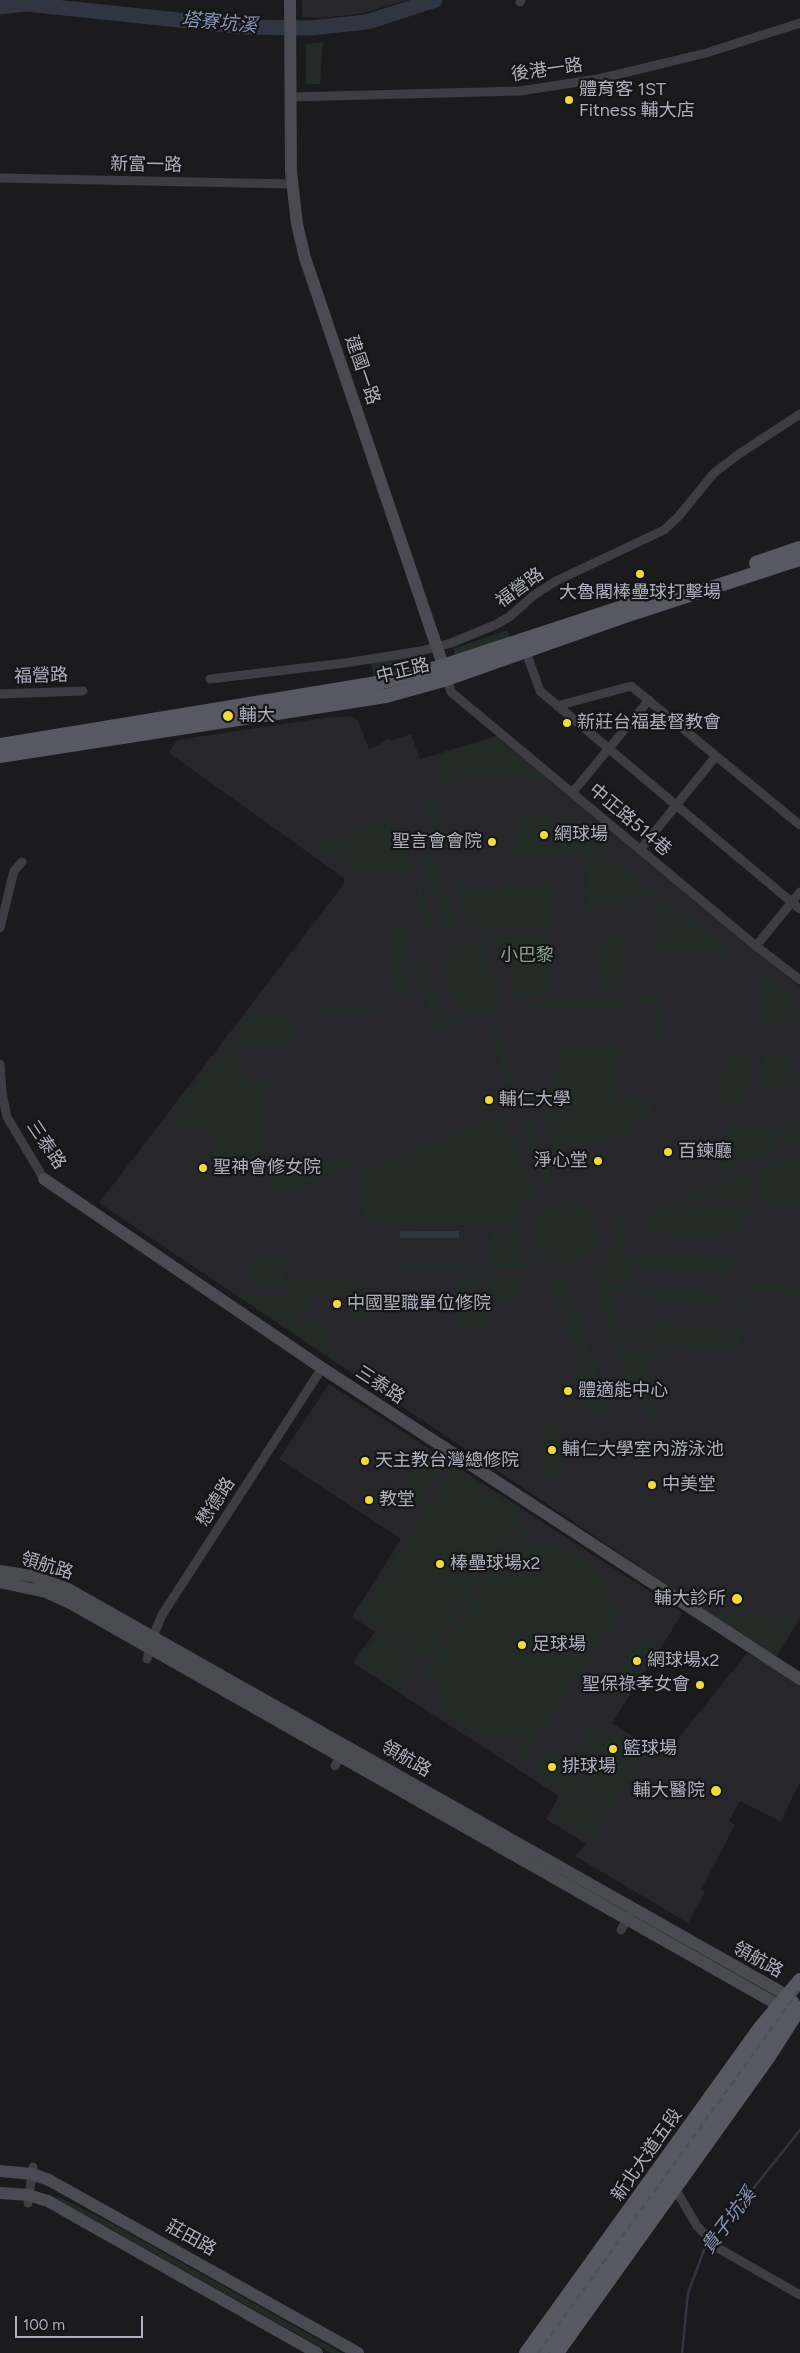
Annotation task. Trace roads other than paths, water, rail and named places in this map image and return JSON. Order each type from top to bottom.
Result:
[{"type":"main road","name":"中正路","points":[[445,672],[800,548]]},
{"type":"main road","name":"中正路","points":[[0,756],[369,691],[418,674],[445,672],[526,652],[631,614],[800,559]]},
{"type":"main road","name":"中正路","points":[[0,745],[369,691]]},
{"type":"main road","name":"新北大道五段","points":[[526,2353],[669,2176],[768,2058],[794,1997]]},
{"type":"main road","name":"新北大道五段","points":[[557,2353],[759,2029],[794,1997]]},
{"type":"main road","name":"新北大道五段","points":[[541,2353],[669,2176]]},
{"type":"street","name":"建國一路","points":[[290,4],[292,184],[297,224],[305,258],[445,672]]},
{"type":"street","name":"後港一路","points":[[291,97],[520,91],[598,79],[706,53],[800,23]]},
{"type":"street","name":"新富一路","points":[[0,178],[292,184]]},
{"type":"street","name":"福營路","points":[[210,679],[345,663],[437,647],[495,625],[534,595],[556,581],[664,530],[678,517],[714,473],[739,454],[800,414]]},
{"type":"street","points":[[526,652],[540,691],[800,909]]},
{"type":"street","name":"中正路514巷","points":[[445,672],[452,692],[640,850],[800,980]]},
{"type":"street","points":[[557,706],[631,686],[800,825]]},
{"type":"street","name":"福營路","points":[[0,694],[83,691]]},
{"type":"street","points":[[572,793],[649,700]]},
{"type":"street","points":[[640,850],[716,756]]},
{"type":"street","points":[[0,928],[14,871],[22,862]]},
{"type":"street","points":[[756,946],[800,892]]},
{"type":"street","name":"三泰路","points":[[0,1064],[2,1103],[7,1117],[44,1179],[322,1368],[774,1664],[800,1679]]},
{"type":"street","name":"懋德路","points":[[150,1647],[162,1615],[322,1368]]},
{"type":"street","name":"領航路","points":[[0,1571],[32,1576],[56,1583],[150,1647],[338,1761],[630,1914],[794,1997]]},
{"type":"street","name":"領航路","points":[[0,1582],[35,1588],[57,1596],[630,1914]]},
{"type":"street","points":[[620,1930],[630,1914]]},
{"type":"street","points":[[28,2199],[32,2170]]},
{"type":"street","name":"莊田路","points":[[0,2171],[32,2170],[137,2224],[334,2335],[358,2353]]},
{"type":"street","points":[[669,2176],[703,2234],[718,2248],[800,2296]]},
{"type":"street","points":[[0,2193],[48,2201],[317,2353]]},
{"type":"waterway","name":"塔寮坑溪","points":[[0,7],[26,4],[246,27],[310,28],[367,22],[435,0]]},
{"type":"waterway","name":"貴子坑溪","points":[[713,2239],[800,2130]]},
{"type":"waterway","name":"貴子坑溪","points":[[682,2353],[688,2293],[704,2250],[710,2243]]},
{"type":"railway","points":[[538,2353],[800,1989]]},
{"type":"place","name":"體育客 1ST Fitness 輔大店","points":[[569,100]]},
{"type":"place","name":"大魯閣棒壘球打擊場","points":[[640,574]]},
{"type":"place","name":"輔大","points":[[228,716]]},
{"type":"place","name":"新莊台福基督教會","points":[[567,723]]},
{"type":"place","name":"網球場","points":[[544,835]]},
{"type":"place","name":"聖言會會院","points":[[492,842]]},
{"type":"place","name":"輔仁大學","points":[[489,1100]]},
{"type":"place","name":"百鍊廳","points":[[668,1152]]},
{"type":"place","name":"淨心堂","points":[[598,1161]]},
{"type":"place","name":"聖神會修女院","points":[[203,1168]]},
{"type":"place","name":"中國聖職單位修院","points":[[337,1304]]},
{"type":"place","name":"體適能中心","points":[[568,1391]]},
{"type":"place","name":"輔仁大學室內游泳池","points":[[552,1450]]},
{"type":"place","name":"天主教台灣總修院","points":[[365,1461]]},
{"type":"place","name":"中美堂","points":[[652,1485]]},
{"type":"place","name":"教堂","points":[[369,1500]]},
{"type":"place","name":"棒壘球場x2","points":[[440,1564]]},
{"type":"place","name":"輔大診所","points":[[737,1599]]},
{"type":"place","name":"足球場","points":[[522,1645]]},
{"type":"place","name":"網球場x2","points":[[637,1661]]},
{"type":"place","name":"聖保祿孝女會","points":[[700,1685]]},
{"type":"place","name":"籃球場","points":[[613,1749]]},
{"type":"place","name":"排球場","points":[[552,1767]]},
{"type":"place","name":"輔大醫院","points":[[716,1791]]},
{"type":"park label","name":"小巴黎","points":[[527,956]]}]
